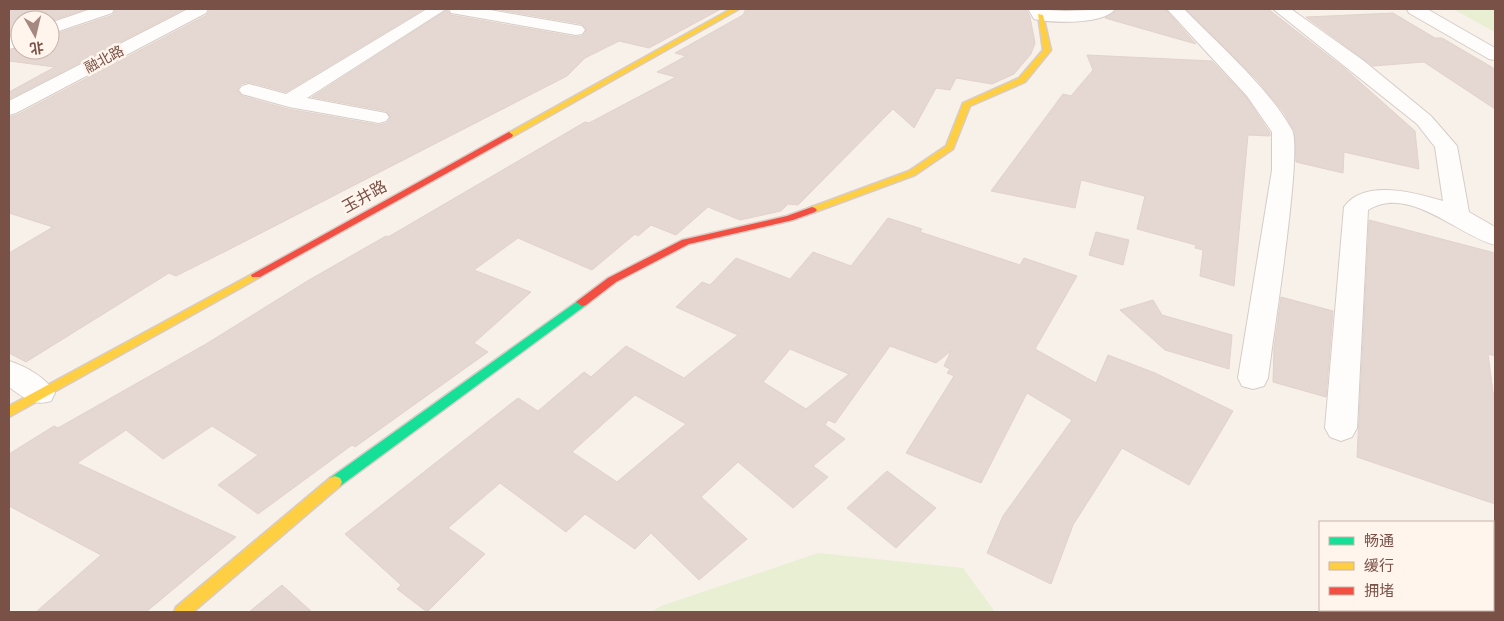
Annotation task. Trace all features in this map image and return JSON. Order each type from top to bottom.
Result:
[{"type":"street","points":[[60,25],[106,9]]},
{"type":"street","name":"融北路","points":[[9,109],[200,9]]},
{"type":"street","points":[[289,101],[438,9]]},
{"type":"street","points":[[457,9],[576,30]]},
{"type":"street","points":[[508,122],[715,9]]},
{"type":"street","name":"玉井路","points":[[9,412],[25,383],[736,9]]},
{"type":"street","points":[[182,612],[337,480],[612,280],[686,242],[790,218],[912,173],[950,147],[966,105],[1022,80],[1047,50],[1038,12],[1077,16],[1107,9]]},
{"type":"street","points":[[1175,9],[1254,92],[1283,132],[1283,170],[1253,378]]},
{"type":"street","points":[[1280,9],[1357,65],[1424,120],[1446,146],[1457,215]]},
{"type":"street","points":[[1415,9],[1495,55]]},
{"type":"street","points":[[249,90],[289,101],[379,117]]},
{"type":"street","points":[[1341,428],[1356,207],[1370,199],[1394,198],[1422,202],[1457,215],[1495,237]]},
{"type":"green space","points":[[1453,9],[1495,9],[1495,32]]},
{"type":"green space","points":[[818,553],[963,568],[995,612],[651,612],[661,606]]},
{"type":"building","points":[[9,9],[86,9],[60,18],[60,10],[10,10],[9,36]]},
{"type":"building","points":[[116,9],[184,9],[9,99],[9,92],[55,67],[9,61],[9,51],[10,60],[60,60],[60,33],[113,15]]},
{"type":"building","points":[[210,9],[424,9],[286,92],[249,82],[241,84],[237,90],[242,96],[288,109],[379,125],[387,123],[390,118],[386,111],[312,97],[447,10],[451,15],[576,37],[582,36],[586,31],[582,24],[494,9],[721,9],[649,48],[619,41],[585,58],[567,76],[176,276],[169,273],[26,362],[9,353],[9,253],[53,227],[9,213],[9,117],[17,115],[207,15]]},
{"type":"building","points":[[746,9],[1026,9],[1030,17],[1035,43],[1031,54],[1014,74],[992,84],[956,78],[950,90],[936,88],[914,128],[893,109],[798,205],[788,204],[781,211],[740,220],[708,207],[676,235],[651,225],[638,236],[635,234],[592,270],[518,238],[474,270],[531,292],[474,343],[488,352],[355,447],[352,445],[258,514],[218,485],[258,455],[212,426],[163,459],[126,430],[77,463],[236,537],[146,612],[36,612],[101,555],[9,506],[9,454],[54,426],[58,428],[206,344],[309,280],[386,236],[388,237],[585,122],[589,123],[676,77],[657,72],[686,56],[675,53],[743,15]]},
{"type":"building","points":[[1117,9],[1165,9],[1196,44],[1105,18]]},
{"type":"building","points":[[1186,9],[1268,9],[1344,68],[1415,131],[1419,169],[1344,152],[1343,173],[1296,162],[1294,130],[1284,113],[1258,81]]},
{"type":"building","points":[[1393,13],[1435,38],[1442,38],[1495,69],[1495,109],[1424,62],[1373,66],[1306,17]]},
{"type":"building","points":[[1087,55],[1212,61],[1246,97],[1270,133],[1270,136],[1248,135],[1234,286],[1200,276],[1203,250],[1195,248],[1196,245],[1137,229],[1145,196],[1081,180],[1075,208],[991,191],[1063,94],[1071,96],[1093,70]]},
{"type":"building","points":[[888,218],[922,229],[920,232],[1020,265],[1024,258],[1077,276],[1035,349],[1096,383],[1108,355],[1155,373],[1233,411],[1189,485],[1122,448],[1073,525],[1051,584],[987,553],[1003,516],[1072,420],[1027,393],[981,483],[906,453],[954,376],[947,373],[950,369],[944,366],[951,351],[936,363],[890,346],[835,423],[828,420],[825,425],[845,439],[813,466],[828,477],[793,508],[738,462],[701,497],[747,539],[699,580],[651,533],[635,549],[585,514],[566,532],[500,483],[448,528],[485,554],[427,612],[397,589],[401,585],[345,534],[518,398],[538,411],[584,372],[591,377],[626,346],[684,378],[738,335],[676,307],[702,282],[710,285],[736,258],[790,279],[813,252],[851,266]],"holes":[[[790,349],[849,374],[806,409],[763,382]],[[635,395],[686,424],[617,482],[572,452]]]},
{"type":"building","points":[[1369,220],[1495,253],[1495,356],[1488,354],[1495,407],[1495,504],[1357,457]]},
{"type":"building","points":[[1096,232],[1129,240],[1123,265],[1089,255]]},
{"type":"building","points":[[1281,297],[1333,311],[1326,397],[1273,382],[1274,349]]},
{"type":"building","points":[[1153,300],[1162,315],[1232,335],[1229,369],[1165,350],[1120,310]]},
{"type":"building","points":[[887,471],[936,508],[896,548],[847,508]]},
{"type":"building","points":[[282,585],[312,612],[249,612]]},
{"type":"traffic: fast","points":[[335,482],[582,302]]},
{"type":"traffic: slow","points":[[509,135],[736,9]]},
{"type":"traffic: slow","points":[[812,210],[912,173],[950,147],[966,105],[1022,80],[1047,50],[1040,15]]},
{"type":"traffic: slow","points":[[9,412],[256,275]]},
{"type":"traffic: slow","points":[[182,612],[335,482]]},
{"type":"traffic: jam","points":[[256,275],[509,135]]},
{"type":"traffic: jam","points":[[582,302],[612,280],[686,242],[790,218],[812,210]]}]
